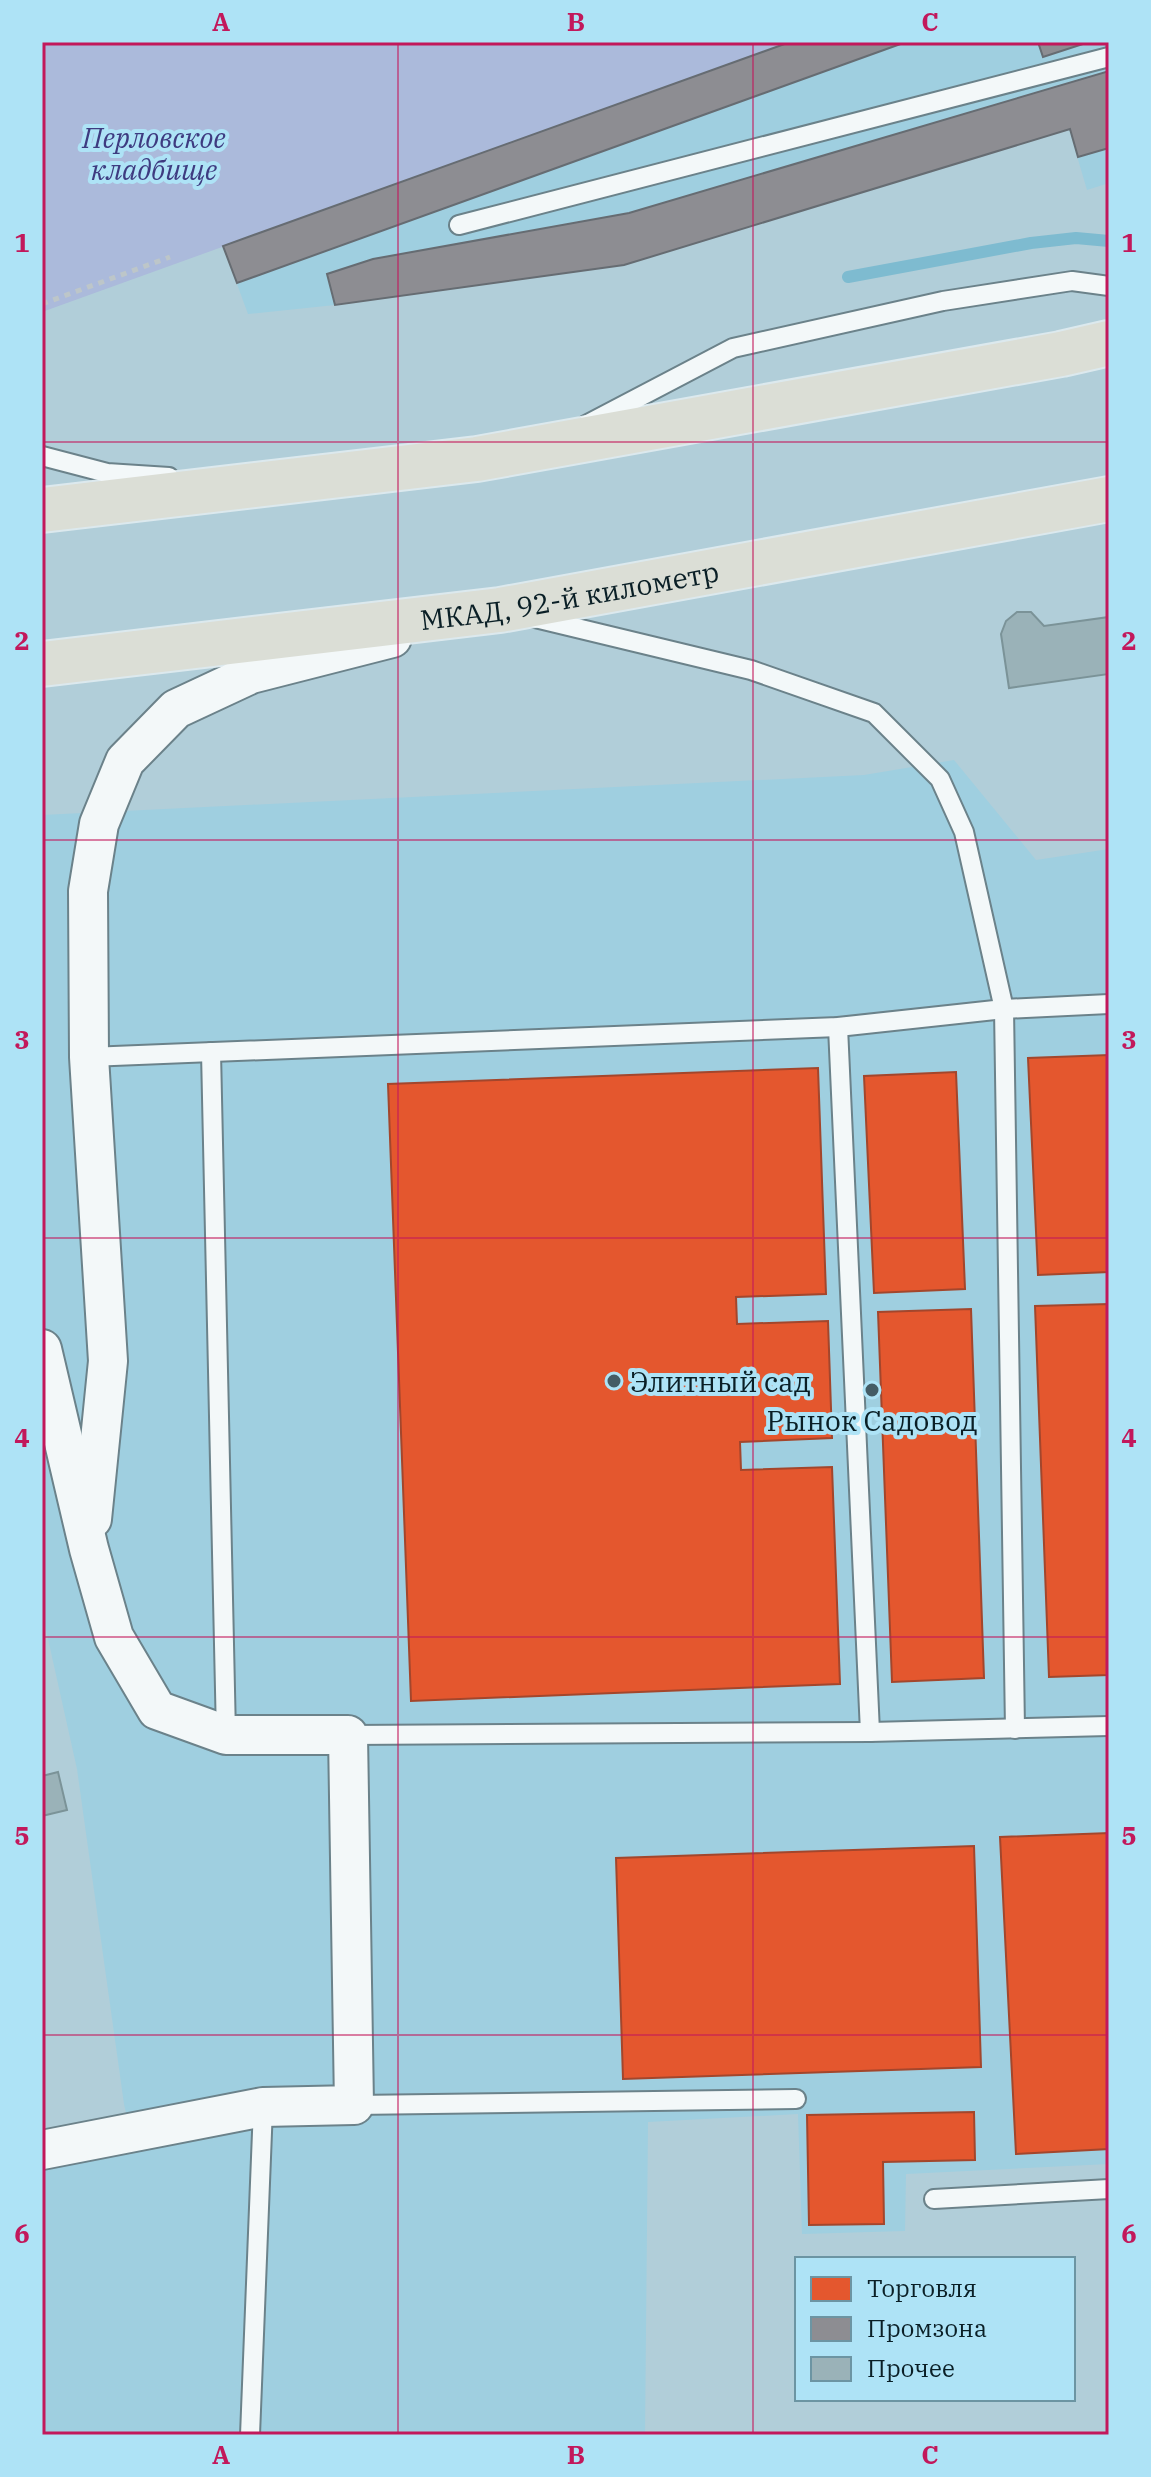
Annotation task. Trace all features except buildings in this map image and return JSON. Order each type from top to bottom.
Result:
[{"type":"highway","points":[[42,510],[477,459],[1109,343]]},
{"type":"highway","name":"МКАД, 92-й километр","points":[[42,664],[500,610],[1100,501]]},
{"type":"street","points":[[89,1549],[108,1361],[89,1057],[88,891],[99,824],[125,761],[176,709],[251,674],[500,610]]},
{"type":"street","points":[[42,1349],[89,1549],[114,1637],[157,1710],[226,1735],[348,1735],[354,2105],[263,2107],[42,2150]]},
{"type":"lane","points":[[459,225],[1109,57]]},
{"type":"lane","points":[[543,447],[733,348],[957,299],[1072,281],[1109,286]]},
{"type":"lane","points":[[42,456],[107,473],[268,483]]},
{"type":"lane","points":[[500,610],[751,670],[874,713],[940,779],[952,805],[964,832],[1004,1009],[1015,1729]]},
{"type":"lane","points":[[89,1057],[838,1027],[1004,1009],[1109,1004]]},
{"type":"lane","points":[[838,1027],[870,1732]]},
{"type":"lane","points":[[211,1052],[226,1735]]},
{"type":"lane","points":[[348,1735],[870,1732],[1109,1726]]},
{"type":"lane","points":[[354,2105],[796,2099]]},
{"type":"lane","points":[[250,2435],[263,2107]]},
{"type":"lane","points":[[934,2199],[1109,2189]]},
{"type":"path","points":[[42,304],[170,257]]},
{"type":"shaded area","points":[[790,42],[1109,42],[1109,183],[1087,190],[1069,129],[624,265],[248,314],[223,246]]},
{"type":"shaded area","points":[[954,760],[1036,860],[1109,849],[1109,2164],[906,2174],[905,2231],[802,2234],[798,2114],[648,2122],[645,2435],[42,2435],[42,2168],[134,2148],[124,2104],[77,1769],[42,1612],[42,815],[864,775]]},
{"type":"green space","name":"Перловское кладбище","points":[[42,42],[790,42],[42,312]]},
{"type":"waterway","points":[[848,277],[1031,243],[1076,238],[1109,241]]},
{"type":"place","name":"Элитный сад","points":[[614,1381]]},
{"type":"place","name":"Рынок Садовод","points":[[872,1390]]}]
